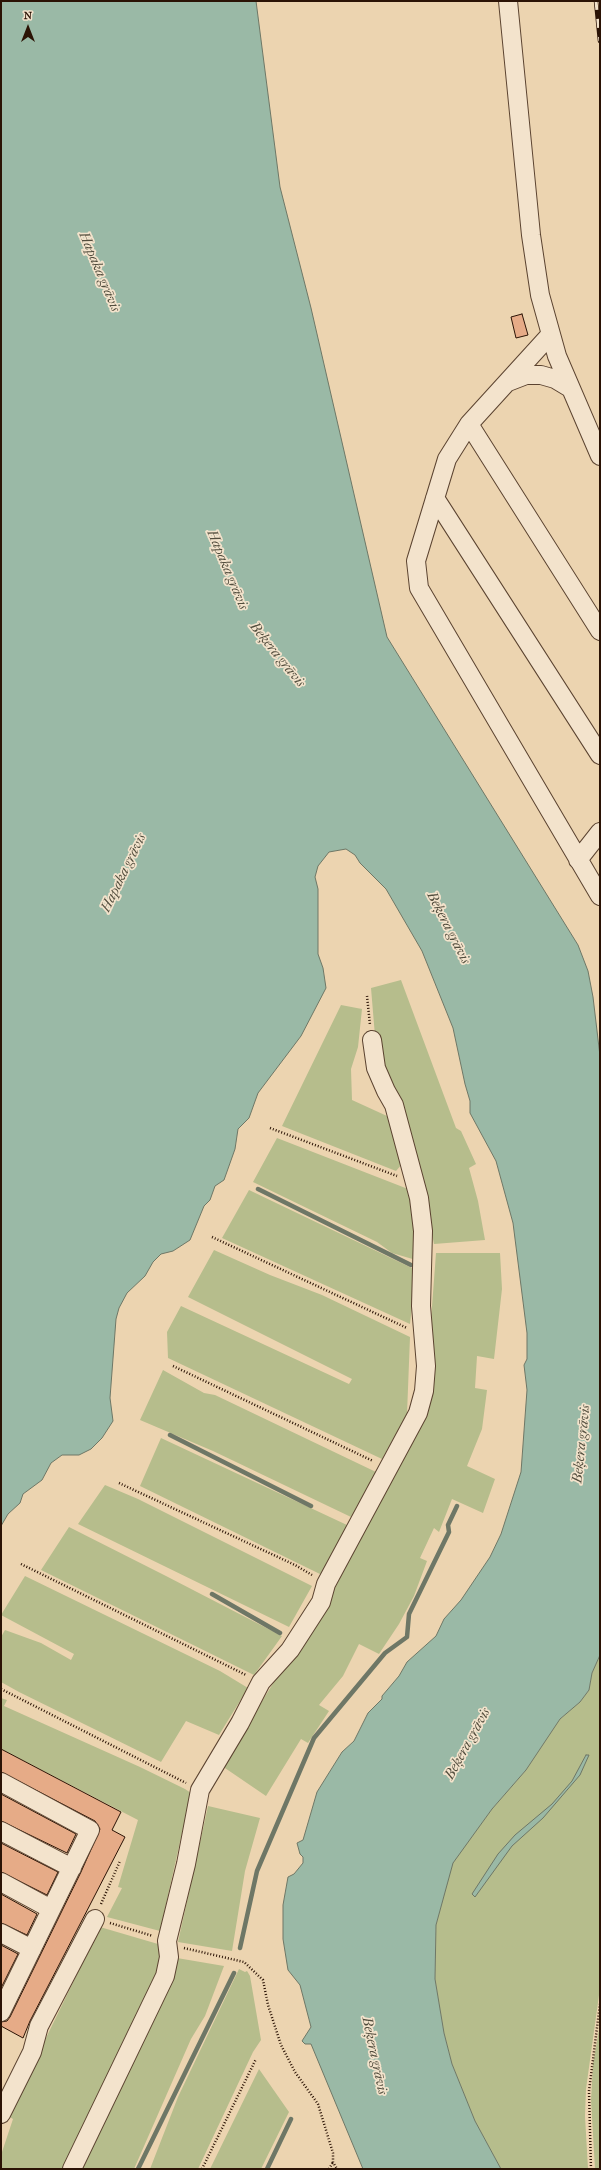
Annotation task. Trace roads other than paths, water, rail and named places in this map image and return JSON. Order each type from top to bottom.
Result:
[{"type":"street","points":[[508,1],[535,269],[550,335],[570,388],[600,456]]},
{"type":"street","points":[[550,335],[469,424],[447,459],[416,561],[419,588],[600,896]]},
{"type":"street","points":[[506,384],[526,375],[541,375],[555,379],[570,388]]},
{"type":"street","points":[[469,424],[600,631]]},
{"type":"street","points":[[435,498],[600,755]]},
{"type":"street","points":[[578,860],[600,832]]},
{"type":"street","points":[[72,2169],[166,1976],[169,1957],[167,1941],[186,1864],[200,1790],[240,1722],[261,1682],[290,1650],[321,1602],[326,1584],[418,1413],[424,1391],[426,1366],[421,1306],[423,1231],[415,1183],[394,1105],[376,1068],[372,1040]]},
{"type":"street","points":[[1,1782],[90,1830],[32,1949],[7,1985],[1,2012]]},
{"type":"street","points":[[1,1831],[72,1868]]},
{"type":"street","points":[[1,1882],[51,1909]]},
{"type":"street","points":[[1,2114],[32,2052],[39,2026],[95,1919]]},
{"type":"street","points":[[1,1933],[32,1949]]},
{"type":"water","points":[[1,1],[256,1],[280,187],[311,308],[387,637],[578,945],[588,971],[593,997],[600,1056],[600,1655],[592,1673],[589,1690],[580,1702],[560,1719],[526,1770],[492,1809],[453,1863],[436,1925],[435,1979],[444,2033],[452,2064],[475,2121],[501,2169],[363,2169],[311,2044],[305,2044],[302,2041],[311,2027],[300,1985],[288,1970],[283,1939],[283,1905],[288,1877],[294,1874],[303,1863],[303,1857],[300,1854],[297,1843],[303,1840],[317,1792],[342,1752],[354,1741],[368,1713],[382,1699],[382,1696],[399,1676],[407,1662],[436,1636],[444,1619],[461,1600],[490,1557],[501,1534],[521,1472],[527,1390],[524,1365],[527,1359],[527,1333],[513,1223],[496,1161],[470,1113],[470,1101],[453,1028],[422,951],[386,889],[360,863],[355,855],[346,849],[329,852],[318,866],[315,877],[318,889],[318,954],[323,968],[326,988],[301,1036],[258,1093],[249,1118],[238,1129],[235,1149],[224,1180],[215,1186],[210,1200],[204,1206],[190,1240],[173,1251],[161,1254],[153,1262],[145,1276],[127,1293],[119,1308],[116,1319],[110,1398],[113,1421],[102,1438],[91,1449],[79,1455],[62,1455],[51,1463],[42,1480],[23,1494],[20,1503],[8,1514],[1,1526]]},
{"type":"water","points":[[586,1755],[589,1755],[580,1775],[543,1818],[512,1846],[475,1897],[472,1894],[498,1854],[515,1835],[552,1804],[572,1781]]},
{"type":"waterway","points":[[258,1189],[411,1265]]},
{"type":"waterway","points":[[170,1435],[311,1506]]},
{"type":"waterway","points":[[240,1948],[257,1871],[314,1738],[385,1653],[407,1637],[409,1614],[449,1532],[448,1525],[457,1506]]},
{"type":"waterway","points":[[212,1594],[280,1633]]},
{"type":"waterway","points":[[138,2169],[234,1973]]},
{"type":"waterway","points":[[267,2169],[291,2119]]},
{"type":"railway","points":[[596,1],[600,41]]},
{"type":"water label","name":"Hapaka grāvis","points":[[99,272]]},
{"type":"water label","name":"Hapaka grāvis","points":[[227,570]]},
{"type":"water label","name":"Beķera grāvis","points":[[277,655]]},
{"type":"water label","name":"Hapaka grāvis","points":[[124,873]]},
{"type":"water label","name":"Beķera grāvis","points":[[448,928]]},
{"type":"water label","name":"Beķera grāvis","points":[[582,1444]]},
{"type":"water label","name":"Beķera grāvis","points":[[468,1744]]},
{"type":"water label","name":"Beķera grāvis","points":[[374,2056]]}]
